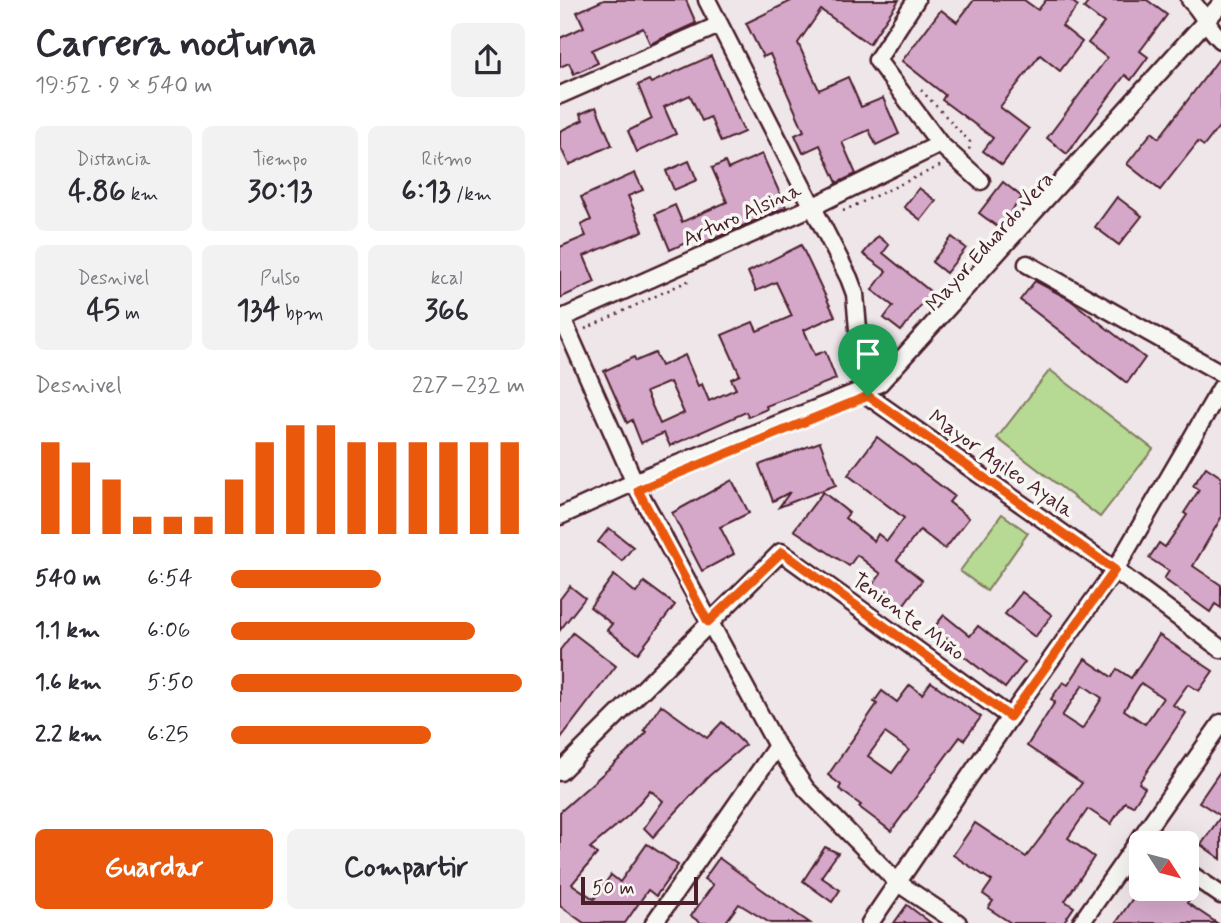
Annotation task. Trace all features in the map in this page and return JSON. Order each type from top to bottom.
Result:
[{"type":"street","points":[[707,0],[855,294],[863,388]]},
{"type":"street","points":[[916,0],[877,60],[940,144],[962,156],[981,181]]},
{"type":"street","points":[[1190,0],[1198,8],[1204,23],[1221,40]]},
{"type":"street","name":"Mayor Eduardo Vera","points":[[560,516],[634,482],[880,383],[1221,4]]},
{"type":"street","points":[[560,94],[719,25]]},
{"type":"street","name":"Arturo Alsina","points":[[561,318],[812,207],[940,144]]},
{"type":"street","points":[[1027,264],[1221,373]]},
{"type":"street","points":[[561,318],[634,482],[777,746],[806,789],[898,883],[958,923]]},
{"type":"street","name":"Mayor Agileo Ayala","points":[[863,388],[868,396],[1115,570],[1221,649]]},
{"type":"street","points":[[870,923],[1010,717],[1115,570],[1221,388]]},
{"type":"street","name":"Teniente Miño","points":[[708,622],[782,552],[1010,717]]},
{"type":"street","points":[[560,772],[708,622]]},
{"type":"street","points":[[1151,831],[1221,723]]},
{"type":"street","points":[[654,923],[777,746]]},
{"type":"street","points":[[1081,923],[1129,861]]},
{"type":"street","points":[[1199,880],[1221,895]]},
{"type":"path","points":[[836,214],[962,156],[970,142],[913,82]]},
{"type":"path","name":"Arturo Alsina","points":[[581,333],[586,327],[695,278]]},
{"type":"green space","points":[[1050,370],[1153,449],[1100,517],[997,438]]},
{"type":"green space","points":[[1002,514],[1028,533],[987,591],[960,571]]},
{"type":"building","points":[[604,0],[686,0],[696,23],[650,44],[643,28],[592,50],[598,63],[574,74],[569,63],[560,67],[560,38],[584,27],[577,12]]},
{"type":"building","points":[[793,0],[899,0],[869,44],[821,10],[798,43],[819,90],[848,77],[861,107],[883,98],[899,134],[876,145],[869,130],[842,142],[856,174],[837,183],[820,145],[803,153],[795,135],[804,131],[770,54],[763,57],[746,23]]},
{"type":"building","points":[[974,0],[1024,0],[1038,10],[1046,0],[1070,0],[1078,6],[1062,26],[1082,42],[1060,71],[1040,55],[1000,107],[1029,129],[1002,165],[983,151],[993,138],[942,100],[945,95],[902,61],[941,10],[957,22]]},
{"type":"building","points":[[1090,0],[1147,0],[1167,15],[1140,51],[1148,57],[1131,80],[1125,75],[1067,154],[1047,138],[1107,58],[1088,43],[1104,23],[1084,8]]},
{"type":"building","points":[[711,56],[744,132],[721,142],[710,117],[702,121],[690,95],[664,107],[676,134],[637,152],[628,131],[652,119],[638,85],[649,80],[651,83]]},
{"type":"building","points":[[1221,56],[1221,124],[1204,146],[1198,142],[1160,190],[1127,164],[1152,132],[1159,138]]},
{"type":"building","points":[[596,107],[612,145],[569,165],[560,146],[560,131],[583,120],[580,114]]},
{"type":"building","points":[[762,154],[786,207],[704,243],[701,236],[670,250],[655,214],[675,205],[682,222],[727,202],[712,168],[725,162],[728,169]]},
{"type":"building","points":[[689,161],[697,180],[674,190],[666,171]]},
{"type":"building","points":[[635,173],[643,190],[628,196],[643,231],[584,256],[595,282],[560,298],[560,247],[586,236],[581,225],[591,220],[581,197]]},
{"type":"building","points":[[1003,182],[1022,197],[999,228],[979,213]]},
{"type":"building","points":[[919,188],[936,201],[921,220],[904,207]]},
{"type":"building","points":[[1117,197],[1142,216],[1119,245],[1095,227]]},
{"type":"building","points":[[878,236],[889,245],[883,253],[931,292],[901,331],[884,318],[893,306],[872,290],[886,271],[863,254]]},
{"type":"building","points":[[952,237],[966,248],[946,273],[932,262]]},
{"type":"building","points":[[801,245],[835,316],[804,330],[815,355],[825,351],[836,379],[766,406],[767,409],[748,417],[746,412],[670,446],[664,433],[641,443],[632,420],[627,423],[604,371],[634,357],[636,361],[655,353],[661,366],[685,355],[698,386],[702,384],[709,401],[736,389],[731,379],[740,375],[722,335],[753,322],[757,331],[792,316],[776,282],[756,291],[748,272]],"holes":[[[670,382],[684,413],[660,424],[646,392]]]},
{"type":"building","points":[[1035,281],[1069,299],[1145,358],[1127,383],[1020,300]]},
{"type":"building","points":[[877,437],[954,496],[949,502],[969,518],[945,549],[920,530],[897,560],[922,580],[901,608],[872,586],[881,574],[857,555],[849,566],[794,530],[823,492],[849,513],[845,518],[874,541],[878,534],[887,541],[904,518],[848,475]]},
{"type":"building","points":[[820,442],[836,485],[779,507],[790,492],[773,501],[759,465]]},
{"type":"building","points":[[1206,467],[1221,477],[1221,518],[1193,566],[1221,585],[1221,608],[1215,604],[1210,612],[1164,579],[1169,571],[1149,558],[1159,543],[1165,547],[1187,515],[1184,513],[1199,490],[1193,486]]},
{"type":"building","points":[[732,480],[749,513],[720,527],[734,554],[702,571],[672,513]]},
{"type":"building","points":[[609,528],[633,547],[622,561],[598,542]]},
{"type":"building","points":[[614,575],[636,593],[644,582],[675,605],[638,653],[607,630],[612,624],[590,607]]},
{"type":"building","points":[[570,586],[585,598],[560,630],[560,599]]},
{"type":"building","points":[[1022,592],[1052,615],[1035,637],[1005,614]]},
{"type":"building","points":[[944,615],[970,636],[978,626],[1025,662],[1005,688],[952,647],[948,653],[927,636]]},
{"type":"building","points":[[573,633],[616,666],[560,739],[560,650]]},
{"type":"building","points":[[1159,635],[1213,671],[1199,691],[1188,684],[1173,705],[1186,713],[1139,783],[1145,788],[1133,806],[1125,802],[1111,824],[1088,809],[1068,838],[1094,857],[1065,901],[1074,907],[1063,923],[1011,923],[988,908],[993,901],[983,894],[992,881],[953,855],[975,823],[1026,857],[1082,783],[1027,746],[1055,702],[1051,699],[1063,682],[1068,685],[1085,659],[1112,677],[1117,669],[1131,678]],"holes":[[[1141,683],[1163,698],[1145,724],[1124,710]],[[1083,685],[1102,698],[1082,729],[1062,716]]]},
{"type":"building","points":[[931,682],[981,717],[964,740],[960,737],[891,831],[859,807],[861,805],[839,789],[841,785],[828,775],[877,704],[874,702],[882,691],[897,702],[910,685],[922,694]],"holes":[[[885,733],[909,750],[892,773],[868,756]]]},
{"type":"building","points":[[661,705],[707,738],[722,722],[745,745],[709,776],[653,837],[644,828],[663,801],[650,790],[629,815],[590,848],[597,854],[572,884],[594,899],[611,875],[620,882],[647,844],[678,865],[656,896],[648,890],[625,923],[584,923],[560,906],[560,812],[633,747],[647,732],[644,730]]},
{"type":"building","points":[[1221,770],[1221,816],[1199,802]]},
{"type":"building","points":[[1221,816],[1221,859],[1201,845]]},
{"type":"building","points":[[825,847],[838,853],[821,877],[840,890],[832,902],[803,881]]},
{"type":"building","points":[[719,858],[810,923],[770,923],[739,904],[725,923],[701,923],[691,916],[713,885],[704,879]]},
{"type":"building","points":[[1131,901],[1188,901],[1187,903],[1217,923],[1116,923]]},
{"type":"building","points":[[907,905],[931,923],[894,923]]},
{"type":"route","points":[[868,396],[1115,570],[1010,717],[782,552],[708,622],[638,490],[868,396]]}]
